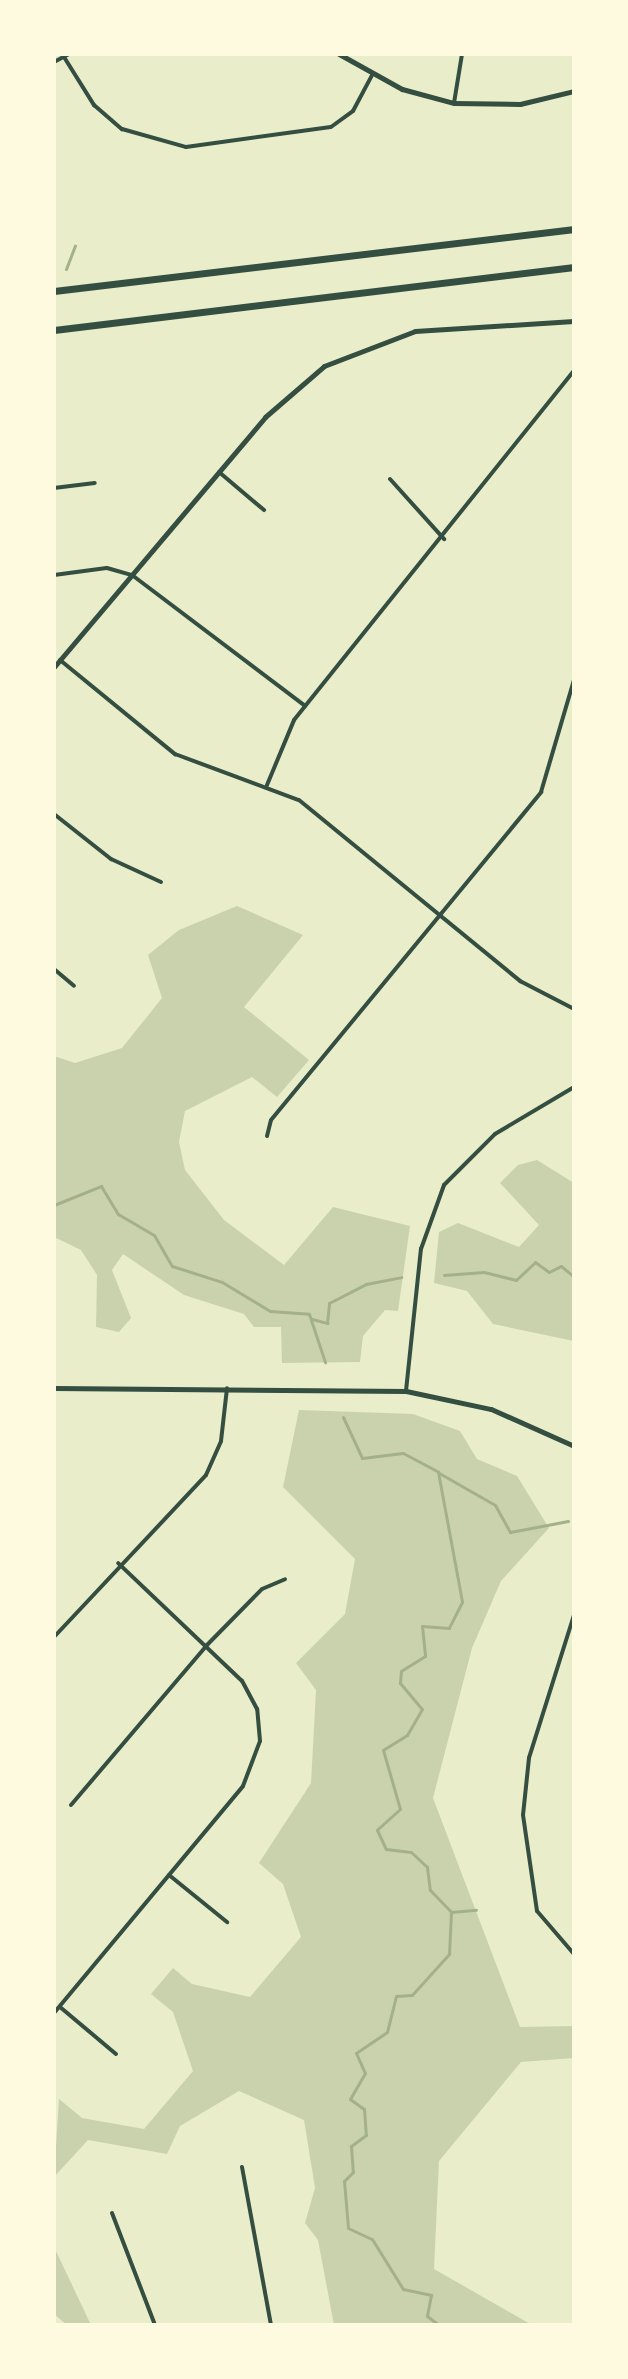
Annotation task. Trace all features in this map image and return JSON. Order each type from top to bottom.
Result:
[{"type":"highway","points":[[54,291],[574,229]]},
{"type":"highway","points":[[54,330],[574,267]]},
{"type":"street","points":[[339,54],[372,76],[454,103],[520,104],[574,91]]},
{"type":"street","points":[[454,103],[462,54]]},
{"type":"street","points":[[54,62],[66,56],[106,117],[172,146],[331,127],[353,111],[372,76]]},
{"type":"street","points":[[54,667],[219,472],[302,381],[366,345],[499,320],[574,321]]},
{"type":"street","points":[[267,785],[284,735],[305,706],[444,539],[574,371]]},
{"type":"street","points":[[219,472],[264,510]]},
{"type":"street","points":[[390,479],[444,539]]},
{"type":"street","points":[[54,488],[95,483]]},
{"type":"street","points":[[54,575],[107,568],[132,575],[305,706]]},
{"type":"street","points":[[60,660],[175,754],[267,785],[313,810],[520,981],[574,1009]]},
{"type":"street","points":[[267,1136],[271,1120],[549,778],[574,680]]},
{"type":"street","points":[[54,814],[111,859],[161,882]]},
{"type":"street","points":[[54,969],[74,986]]},
{"type":"street","points":[[406,1391],[421,1249],[444,1185],[495,1134],[574,1087]]},
{"type":"street","points":[[54,1388],[406,1391],[491,1409],[574,1446]]},
{"type":"street","points":[[54,1637],[118,1563],[206,1475],[221,1441],[227,1388]]},
{"type":"street","points":[[54,2013],[243,1786],[257,1756],[260,1724],[251,1694],[207,1645],[118,1563]]},
{"type":"street","points":[[71,1805],[207,1645],[262,1589],[285,1579]]},
{"type":"street","points":[[574,1615],[529,1758],[523,1815],[537,1911],[574,1954]]},
{"type":"street","points":[[169,1875],[227,1922]]},
{"type":"street","points":[[60,2007],[116,2054]]},
{"type":"street","points":[[242,2167],[271,2325]]},
{"type":"street","points":[[112,2213],[155,2325]]},
{"type":"green space","points":[[237,906],[303,935],[244,1007],[309,1060],[277,1097],[252,1077],[185,1111],[179,1142],[185,1170],[224,1220],[284,1265],[333,1207],[410,1226],[398,1311],[385,1310],[363,1336],[360,1362],[282,1363],[281,1327],[254,1327],[244,1314],[184,1295],[123,1254],[112,1270],[131,1318],[119,1332],[96,1327],[97,1275],[81,1250],[54,1237],[54,1056],[75,1063],[122,1048],[162,998],[148,955],[179,930]]},
{"type":"green space","points":[[537,1160],[574,1183],[574,1341],[493,1324],[467,1291],[434,1283],[439,1232],[458,1223],[519,1247],[539,1225],[500,1183],[518,1165]]},
{"type":"green space","points":[[299,1410],[413,1414],[460,1431],[477,1459],[517,1476],[549,1528],[501,1581],[472,1648],[433,1798],[520,2027],[574,2026],[574,2058],[521,2062],[439,2161],[434,2269],[532,2325],[334,2325],[318,2240],[305,2223],[315,2188],[304,2120],[239,2091],[180,2126],[167,2154],[88,2140],[54,2177],[59,2099],[82,2118],[144,2129],[193,2071],[173,2012],[151,1994],[173,1968],[192,1984],[250,1997],[301,1937],[283,1884],[259,1863],[311,1783],[316,1690],[296,1663],[345,1614],[355,1559],[283,1487]]},
{"type":"green space","points":[[54,2247],[91,2325],[67,2325],[54,2314]]},
{"type":"waterway","points":[[66,269],[75,246]]},
{"type":"waterway","points":[[54,1205],[101,1186],[118,1214],[154,1235],[172,1266],[222,1282],[270,1311],[309,1314],[325,1362]]},
{"type":"waterway","points":[[444,1275],[484,1272],[516,1280],[535,1262],[549,1272],[561,1266],[574,1277]]},
{"type":"waterway","points":[[312,1319],[327,1323],[329,1303],[366,1284],[401,1277]]},
{"type":"waterway","points":[[343,1417],[362,1458],[403,1453],[438,1472],[462,1602],[449,1628],[422,1626],[425,1656],[401,1671],[400,1683],[422,1709],[407,1735],[383,1750],[400,1809],[377,1830],[386,1849],[411,1852],[427,1867],[430,1890],[451,1912],[449,1954],[412,1995],[396,1996],[387,2032],[356,2053],[365,2073],[350,2099],[364,2109],[366,2135],[351,2146],[353,2172],[344,2181],[348,2228],[372,2239],[403,2289],[431,2295],[427,2316],[439,2325]]},
{"type":"waterway","points":[[439,1473],[495,1505],[510,1532],[568,1521]]},
{"type":"waterway","points":[[451,1912],[476,1910]]},
{"type":"waterway","points":[[462,2325],[475,2325]]}]
